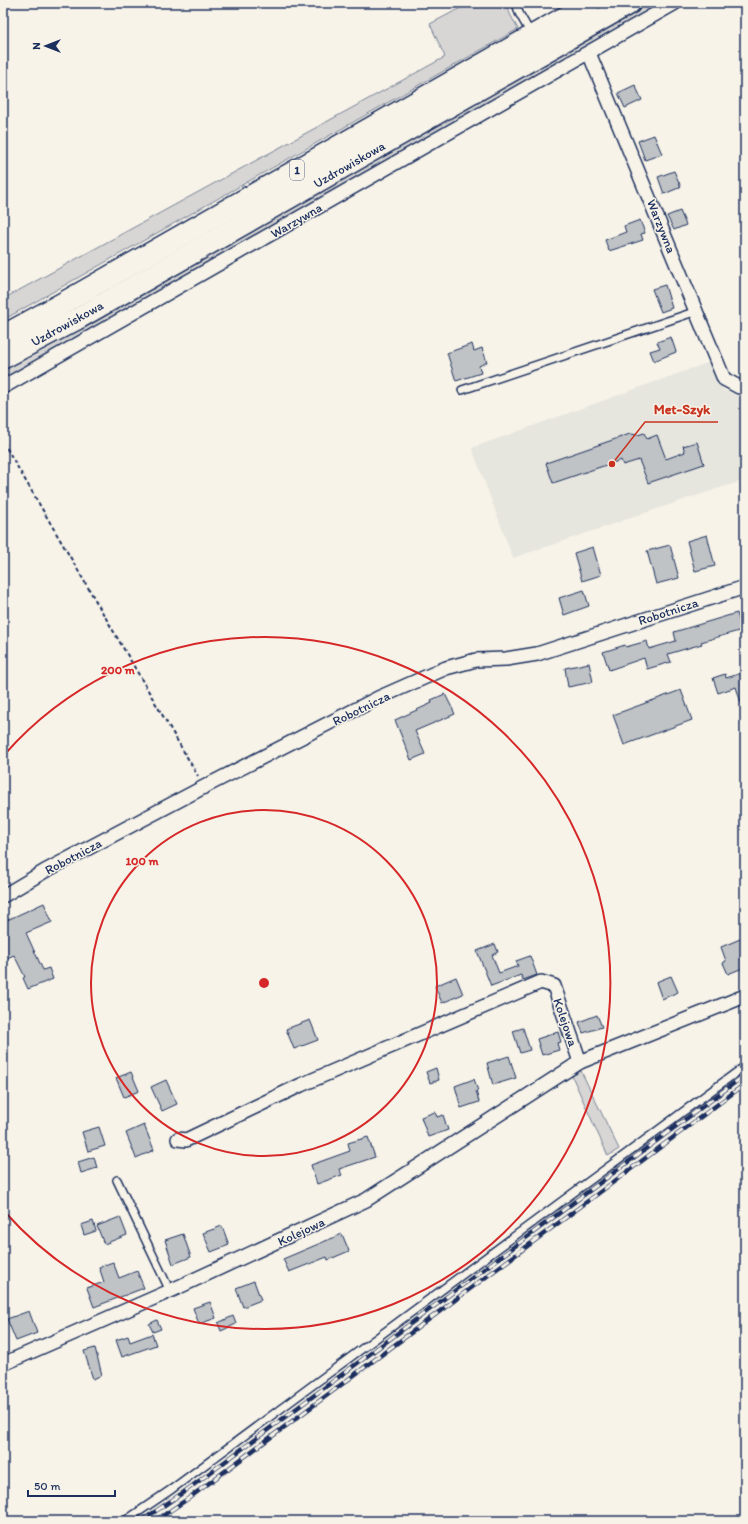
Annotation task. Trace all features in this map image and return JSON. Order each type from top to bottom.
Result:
[{"type":"main road","name":"Uzdrowiskowa","points":[[3,336],[590,3]]},
{"type":"main road","name":"Uzdrowiskowa","points":[[3,358],[77,319],[630,3]]},
{"type":"street","name":"Warzywna","points":[[3,387],[675,3]]},
{"type":"street","name":"Warzywna","points":[[589,52],[724,379],[739,387],[745,386]]},
{"type":"street","name":"Robotnicza","points":[[3,896],[45,871],[204,787],[378,698],[446,668],[476,660],[506,659],[537,654],[745,587]]},
{"type":"street","name":"Kolejowa","points":[[178,1139],[186,1140],[301,1085],[541,982],[554,986],[580,1062]]},
{"type":"street","name":"Kolejowa","points":[[3,1364],[170,1292],[366,1200],[580,1062],[745,996]]},
{"type":"lane","points":[[516,3],[523,21],[532,36]]},
{"type":"lane","points":[[462,390],[696,311]]},
{"type":"lane","points":[[125,1521],[172,1489],[745,1066]]},
{"type":"lane","points":[[117,1180],[170,1292]]},
{"type":"path","points":[[3,442],[204,787]]},
{"type":"shaded area","points":[[470,3],[507,3],[510,14],[518,29],[3,320],[3,299],[445,57],[430,24]]},
{"type":"shaded area","points":[[649,3],[662,3],[562,64],[3,380],[3,369]]},
{"type":"shaded area","points":[[710,362],[723,390],[739,396],[745,412],[745,480],[513,558],[472,448]]},
{"type":"shaded area","points":[[581,1071],[619,1149],[608,1156],[572,1076]]},
{"type":"building","points":[[635,85],[642,100],[625,108],[618,93]]},
{"type":"building","points":[[654,135],[662,154],[645,160],[638,141]]},
{"type":"building","points":[[674,171],[681,187],[664,194],[658,177]]},
{"type":"building","points":[[680,211],[686,225],[674,230],[667,216]]},
{"type":"building","points":[[640,220],[645,233],[641,234],[643,240],[609,251],[605,240],[626,232],[624,226]]},
{"type":"building","points":[[665,285],[672,308],[661,312],[652,289]]},
{"type":"building","points":[[671,337],[676,352],[654,361],[650,351],[660,348],[657,342]]},
{"type":"building","points":[[472,344],[474,351],[482,348],[487,362],[479,366],[481,373],[456,381],[447,353]]},
{"type":"building","points":[[644,433],[647,439],[657,435],[666,459],[685,452],[683,446],[697,442],[704,464],[648,483],[639,460],[623,465],[621,460],[553,483],[546,463],[630,434],[638,435]]},
{"type":"building","points":[[707,535],[715,566],[695,571],[687,541]]},
{"type":"building","points":[[670,545],[679,578],[656,584],[647,551]]},
{"type":"building","points":[[593,547],[601,575],[582,581],[574,553]]},
{"type":"building","points":[[584,590],[589,606],[564,615],[559,598]]},
{"type":"building","points":[[737,613],[742,630],[701,642],[702,644],[668,654],[671,662],[647,669],[644,658],[609,670],[603,652],[625,645],[626,647],[647,641],[649,649],[676,641],[674,632]]},
{"type":"building","points":[[589,663],[593,682],[568,687],[565,668]]},
{"type":"building","points":[[745,672],[745,709],[743,709],[736,687],[718,693],[713,678],[725,674],[726,678]]},
{"type":"building","points":[[681,690],[692,720],[624,745],[613,715]]},
{"type":"building","points":[[445,694],[455,714],[415,731],[425,754],[411,760],[395,720],[432,703],[431,700]]},
{"type":"building","points":[[44,903],[52,922],[26,933],[43,970],[49,968],[53,979],[28,989],[23,978],[25,977],[14,955],[7,958],[3,950],[3,922]]},
{"type":"building","points":[[745,937],[745,967],[728,974],[723,963],[726,961],[721,947]]},
{"type":"building","points":[[495,944],[498,952],[492,955],[499,973],[518,966],[516,961],[530,956],[537,975],[523,980],[521,975],[491,986],[477,951]]},
{"type":"building","points":[[671,976],[678,992],[662,999],[656,982]]},
{"type":"building","points":[[456,977],[463,994],[442,1003],[435,986]]},
{"type":"building","points":[[597,1015],[602,1027],[583,1033],[579,1022]]},
{"type":"building","points":[[310,1020],[318,1040],[294,1049],[286,1029]]},
{"type":"building","points":[[523,1028],[530,1050],[520,1053],[513,1031]]},
{"type":"building","points":[[558,1032],[561,1042],[557,1043],[559,1050],[542,1055],[537,1039]]},
{"type":"building","points":[[509,1056],[516,1078],[493,1085],[487,1063]]},
{"type":"building","points":[[436,1068],[439,1080],[430,1083],[426,1072]]},
{"type":"building","points":[[131,1072],[139,1091],[124,1097],[116,1078]]},
{"type":"building","points":[[474,1079],[478,1091],[476,1091],[479,1102],[461,1108],[455,1086]]},
{"type":"building","points":[[166,1080],[177,1104],[162,1111],[151,1087]]},
{"type":"building","points":[[435,1112],[437,1117],[443,1115],[448,1130],[428,1137],[421,1117]]},
{"type":"building","points":[[144,1125],[154,1150],[136,1158],[126,1133]]},
{"type":"building","points":[[99,1127],[105,1146],[88,1151],[82,1132]]},
{"type":"building","points":[[368,1137],[375,1157],[339,1169],[342,1175],[317,1184],[311,1165],[350,1151],[348,1143]]},
{"type":"building","points":[[94,1157],[97,1168],[81,1173],[78,1162]]},
{"type":"building","points":[[120,1217],[127,1235],[104,1244],[97,1226]]},
{"type":"building","points":[[93,1221],[96,1231],[84,1235],[81,1225]]},
{"type":"building","points":[[222,1226],[229,1245],[211,1252],[203,1233]]},
{"type":"building","points":[[183,1234],[191,1257],[173,1264],[165,1240]]},
{"type":"building","points":[[342,1234],[349,1251],[328,1260],[327,1257],[289,1272],[283,1259]]},
{"type":"building","points":[[113,1262],[119,1278],[137,1271],[144,1288],[94,1307],[87,1288],[104,1282],[99,1267]]},
{"type":"building","points":[[254,1281],[261,1300],[243,1307],[236,1288]]},
{"type":"building","points":[[210,1302],[216,1318],[199,1324],[193,1308]]},
{"type":"building","points":[[29,1311],[37,1333],[16,1341],[7,1319]]},
{"type":"building","points":[[233,1316],[236,1324],[221,1331],[218,1323]]},
{"type":"building","points":[[157,1320],[161,1329],[153,1332],[149,1324]]},
{"type":"building","points":[[152,1334],[156,1345],[122,1357],[116,1340],[128,1336],[130,1342]]},
{"type":"building","points":[[95,1348],[102,1375],[93,1379],[84,1351]]},
{"type":"railway","points":[[141,1521],[184,1492],[745,1075]]},
{"type":"railway","points":[[155,1521],[189,1498],[745,1084]]},
{"type":"place","name":"Met-Szyk","points":[[612,464]]}]
